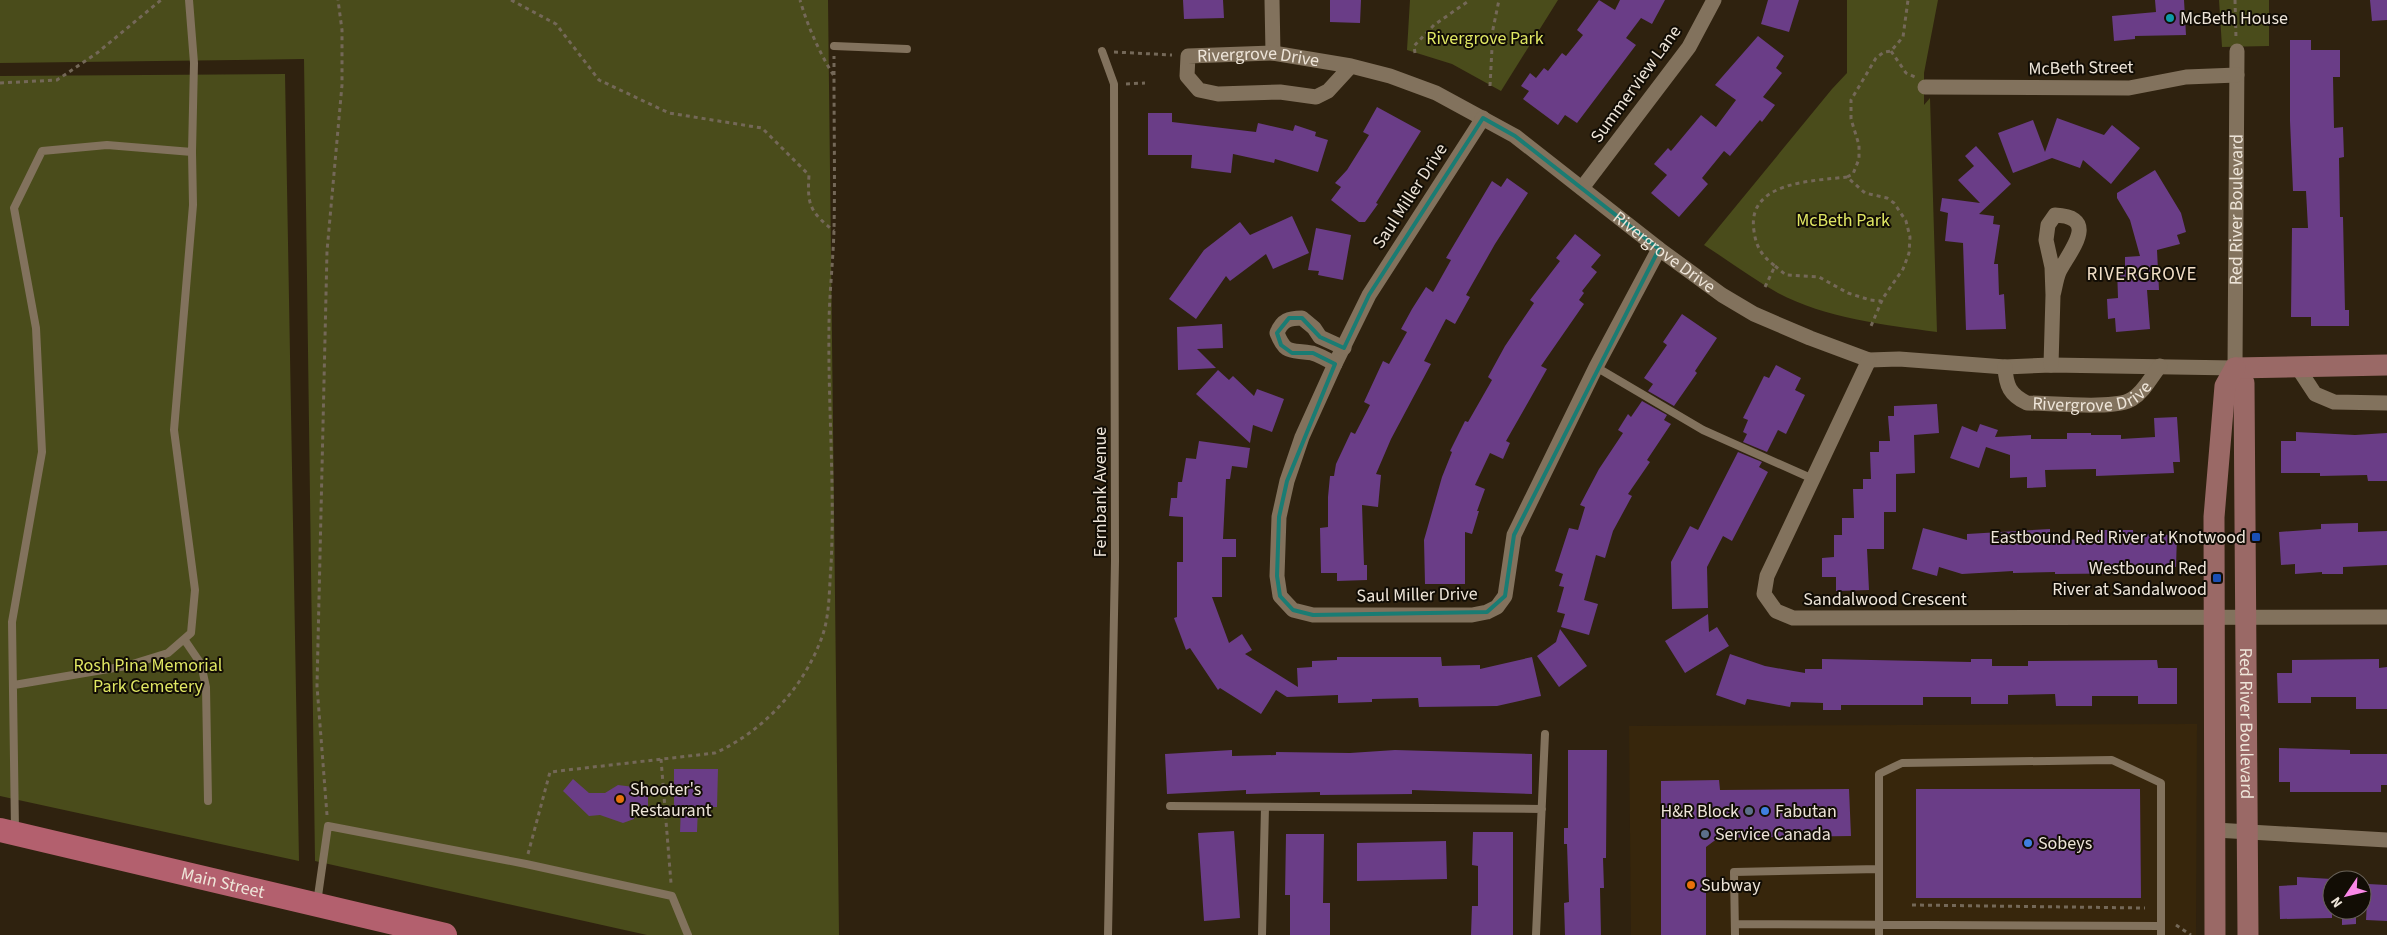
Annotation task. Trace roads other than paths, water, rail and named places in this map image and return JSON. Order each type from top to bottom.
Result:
[{"type":"main road","name":"Main Street","points":[[8,832],[445,935]]},
{"type":"street","points":[[1272,0],[1273,53]]},
{"type":"street","name":"Summerview Lane","points":[[1582,188],[1689,47],[1714,0]]},
{"type":"street","name":"Red River Boulevard","points":[[2215,935],[2214,517],[2225,386],[2235,368],[2236,51]]},
{"type":"street","name":"Rivergrove Drive","points":[[1351,66],[1328,91],[1316,97],[1280,92],[1218,94],[1199,90],[1186,76],[1188,56],[1273,53],[1351,66],[1390,76],[1436,93],[1515,136],[1659,249],[1722,295],[1754,314],[1869,360],[1899,360],[2005,368],[2051,365],[2235,368],[2387,364]]},
{"type":"street","name":"McBeth Street","points":[[1925,87],[2129,88],[2186,77],[2237,75]]},
{"type":"street","name":"Saul Miller Drive","points":[[1483,118],[1369,295],[1302,437],[1287,481],[1279,517],[1277,576],[1280,596],[1293,610],[1313,615],[1472,615],[1487,612],[1497,607],[1505,596],[1514,535],[1596,367],[1659,249]]},
{"type":"street","points":[[2051,365],[2053,295]]},
{"type":"street","points":[[1335,364],[1313,354],[1292,352],[1281,345],[1276,333],[1280,325],[1289,318],[1302,318],[1314,328],[1320,337],[1344,348]]},
{"type":"street","name":"Sandalwood Crescent","points":[[1869,360],[1767,576],[1764,594],[1776,611],[1793,618],[2213,617]]},
{"type":"street","points":[[2296,365],[2315,394],[2334,402],[2387,403]]},
{"type":"street","name":"Rivergrove Drive","points":[[2005,368],[2009,390],[2017,398],[2027,403],[2113,405],[2130,401],[2141,392],[2160,366]]},
{"type":"street","name":"Red River Boulevard","points":[[2235,368],[2244,383],[2249,830],[2248,935]]},
{"type":"street","points":[[2213,617],[2387,617]]},
{"type":"street","points":[[2215,830],[2249,830],[2387,840]]},
{"type":"lane","points":[[14,685],[126,666],[168,653],[190,632],[195,590],[174,430],[193,206],[194,63],[189,0]]},
{"type":"lane","points":[[834,46],[907,49]]},
{"type":"lane","name":"Fernbank Avenue","points":[[1102,51],[1114,84],[1115,561],[1108,935]]},
{"type":"lane","points":[[8,832],[14,685],[12,622],[42,452],[36,328],[14,208],[42,151],[107,145],[192,152]]},
{"type":"lane","points":[[1596,367],[1703,430],[1813,479]]},
{"type":"lane","points":[[184,639],[201,664],[206,687],[208,801]]},
{"type":"lane","points":[[1536,935],[1545,734]]},
{"type":"lane","points":[[1735,924],[1879,926],[2161,931],[2161,784],[2112,760],[1902,763],[1879,774],[1879,869],[1879,926],[1879,935]]},
{"type":"lane","points":[[1170,806],[1542,809]]},
{"type":"lane","points":[[1262,935],[1265,807]]},
{"type":"lane","points":[[317,905],[328,826],[526,864],[672,896],[688,935]]},
{"type":"lane","points":[[1735,935],[1734,872],[1879,869]]},
{"type":"place","name":"McBeth House","points":[[2170,18]]},
{"type":"place","name":"Eastbound Red River at Knotwood","points":[[2256,537]]},
{"type":"place","name":"Westbound Red River at Sandalwood","points":[[2217,578]]},
{"type":"place","name":"Shooter's Restaurant","points":[[620,799]]},
{"type":"place","name":"H&R Block","points":[[1749,811]]},
{"type":"place","name":"Fabutan","points":[[1765,811]]},
{"type":"place","name":"Service Canada","points":[[1705,834]]},
{"type":"place","name":"Sobeys","points":[[2028,843]]},
{"type":"place","name":"Subway","points":[[1691,885]]},
{"type":"district","name":"RIVERGROVE","points":[[2142,274]]},
{"type":"park label","name":"Rivergrove Park","points":[[1485,38]]},
{"type":"park label","name":"McBeth Park","points":[[1843,220]]},
{"type":"park label","name":"Rosh Pina Memorial Park Cemetery","points":[[148,675]]}]
